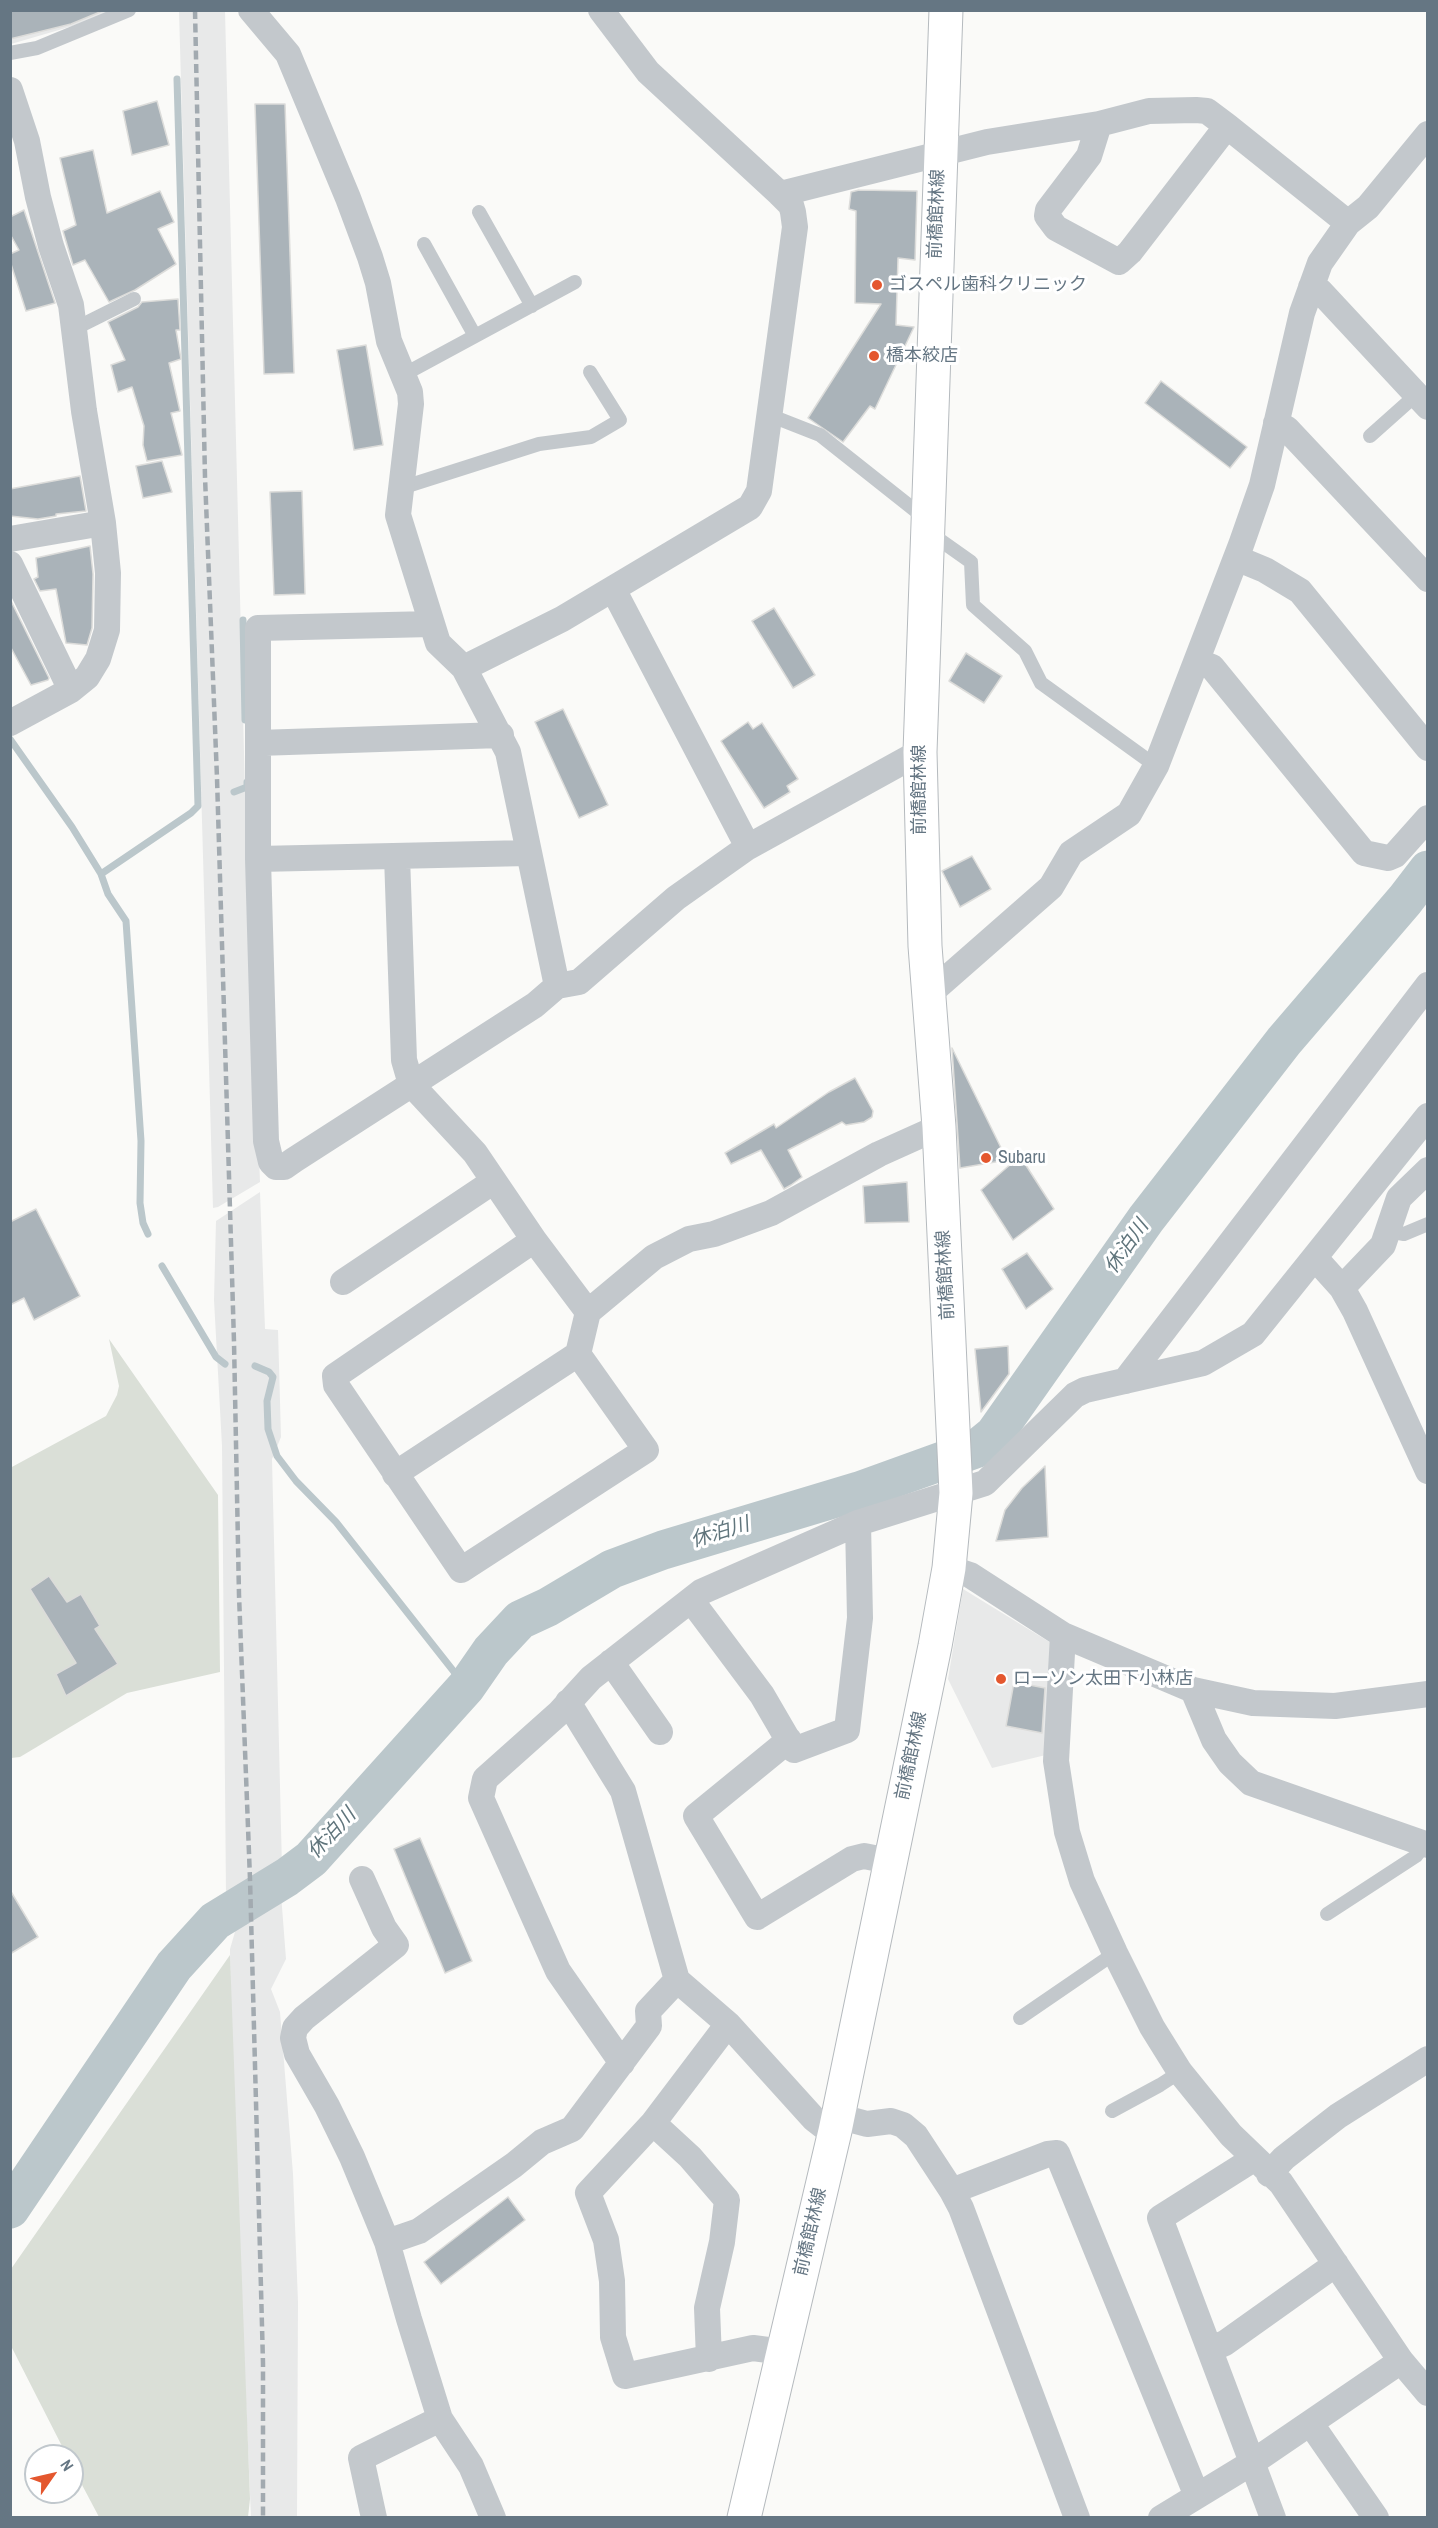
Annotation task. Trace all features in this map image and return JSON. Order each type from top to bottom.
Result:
[{"type":"main road","name":"前橋館林線","points":[[744,2517],[836,2123],[935,1646],[949,1568],[956,1476],[939,1127],[920,849],[920,752],[939,154],[946,10]]},
{"type":"street","points":[[251,10],[279,41],[293,65],[370,257],[378,283],[387,333],[410,392],[411,404],[398,515],[438,643],[464,668],[508,752],[557,986]]},
{"type":"street","points":[[464,668],[562,619],[750,507],[759,491],[795,220],[790,205],[780,194],[648,72],[602,10]]},
{"type":"street","points":[[10,90],[27,141],[38,196],[71,305],[84,411],[103,523],[108,573],[107,630],[98,659],[87,677],[71,690],[10,723]]},
{"type":"street","points":[[780,194],[987,142],[1099,124],[1149,111],[1196,110],[1207,111],[1348,224]]},
{"type":"street","points":[[1099,124],[1089,156],[1048,210],[1047,216],[1056,228],[1119,262],[1130,252],[1227,126]]},
{"type":"street","points":[[929,994],[1051,887],[1071,853],[1129,814],[1156,766],[1262,485],[1302,313],[1320,263],[1348,224],[1368,207],[1428,134]]},
{"type":"street","points":[[1311,287],[1321,292],[1422,401]]},
{"type":"street","points":[[1276,423],[1287,429],[1428,579]]},
{"type":"street","points":[[10,539],[103,523]]},
{"type":"street","points":[[1236,558],[1265,570],[1300,591],[1428,748]]},
{"type":"street","points":[[10,564],[71,690]]},
{"type":"street","points":[[613,589],[748,847]]},
{"type":"street","points":[[432,624],[258,628],[258,859],[266,1141],[271,1162],[276,1167],[284,1167],[535,1005],[557,986],[579,982],[676,898],[748,847],[920,752]]},
{"type":"street","points":[[1197,661],[1212,668],[1364,853],[1388,858],[1395,855],[1428,818]]},
{"type":"street","points":[[258,743],[501,735]]},
{"type":"street","points":[[258,859],[528,853]]},
{"type":"street","points":[[397,856],[404,1060],[411,1084],[475,1153],[534,1240],[588,1312]]},
{"type":"street","points":[[1125,1381],[1428,985]]},
{"type":"street","points":[[622,2063],[558,1971],[481,1798],[485,1779],[591,1678],[701,1592],[956,1476],[985,1483],[1075,1395],[1085,1390],[1203,1363],[1253,1334],[1428,1116]]},
{"type":"street","points":[[395,1474],[578,1354],[588,1312],[654,1257],[689,1239],[714,1234],[771,1213],[879,1154],[939,1127]]},
{"type":"street","points":[[1342,1288],[1383,1245],[1399,1198],[1428,1170]]},
{"type":"street","points":[[343,1282],[494,1181]]},
{"type":"street","points":[[534,1240],[335,1376],[336,1384],[461,1570],[646,1450],[578,1354]]},
{"type":"street","points":[[1315,1258],[1342,1288],[1355,1311],[1428,1471]]},
{"type":"street","points":[[691,1600],[762,1695],[795,1750],[847,1730],[860,1618],[858,1522]]},
{"type":"street","points":[[949,1568],[970,1575],[1063,1635],[1193,1690],[1253,1703],[1324,1706],[1392,1700],[1428,1694]]},
{"type":"street","points":[[1063,1635],[1056,1761],[1065,1820],[1082,1881],[1115,1953],[1152,2026],[1180,2072],[1231,2135],[1281,2183],[1401,2361],[1426,2388]]},
{"type":"street","points":[[611,1662],[660,1732]]},
{"type":"street","points":[[1193,1690],[1214,1740],[1230,1763],[1251,1783],[1426,1844]]},
{"type":"street","points":[[568,1702],[623,1791],[677,1980],[728,2024],[814,2119],[823,2126],[836,2123],[867,2124],[891,2121],[903,2125],[915,2136],[952,2191],[962,2208],[1077,2517]]},
{"type":"street","points":[[789,1740],[696,1816],[757,1917],[852,1859],[864,1856],[889,1861]]},
{"type":"street","points":[[362,1879],[384,1928],[396,1945],[304,2018],[295,2028],[297,2054],[337,2126],[387,2242],[440,2419],[471,2466],[493,2517]]},
{"type":"street","points":[[387,2242],[419,2231],[514,2165],[542,2142],[572,2129],[649,2026],[648,2011],[677,1980]]},
{"type":"street","points":[[728,2024],[653,2123],[588,2193],[606,2240],[612,2281],[613,2337],[625,2376],[753,2348],[783,2352]]},
{"type":"street","points":[[1273,2517],[1160,2218],[1262,2166],[1284,2158],[1338,2116],[1428,2059]]},
{"type":"street","points":[[653,2123],[690,2157],[727,2200],[722,2242],[707,2308],[710,2359]]},
{"type":"street","points":[[952,2191],[1048,2154],[1057,2153],[1197,2496]]},
{"type":"street","points":[[1211,2349],[1225,2343],[1336,2264]]},
{"type":"street","points":[[1161,2517],[1253,2462],[1401,2361]]},
{"type":"street","points":[[374,2517],[361,2458],[440,2419]]},
{"type":"street","points":[[1311,2424],[1376,2517]]},
{"type":"lane","points":[[10,53],[37,48],[129,10]]},
{"type":"lane","points":[[479,212],[532,306]]},
{"type":"lane","points":[[424,244],[475,336]]},
{"type":"lane","points":[[403,375],[575,282]]},
{"type":"lane","points":[[74,329],[134,299]]},
{"type":"lane","points":[[401,488],[539,444],[591,437],[620,420],[590,372]]},
{"type":"lane","points":[[1370,436],[1422,401]]},
{"type":"lane","points":[[769,415],[820,435],[971,562],[973,605],[1025,651],[1041,683],[1156,766]]},
{"type":"lane","points":[[1388,1231],[1404,1234],[1428,1224]]},
{"type":"lane","points":[[1327,1914],[1416,1856],[1426,1844]]},
{"type":"lane","points":[[1020,2018],[1115,1953]]},
{"type":"lane","points":[[1112,2111],[1180,2072]]},
{"type":"shaded area","points":[[11,11],[111,11],[76,25],[11,44]]},
{"type":"shaded area","points":[[179,11],[225,11],[245,792],[260,1182],[213,1208]]},
{"type":"shaded area","points":[[260,1192],[265,1329],[278,1330],[281,1437],[272,1459],[282,1868],[234,1897],[226,1896],[222,1446],[214,1300],[216,1221]]},
{"type":"shaded area","points":[[109,1339],[218,1495],[220,1672],[127,1693],[20,1757],[11,1758],[10,1468],[106,1416],[119,1386]]},
{"type":"shaded area","name":"ローソン太田下小林店","points":[[963,1589],[1056,1646],[1050,1754],[992,1768],[948,1679]]},
{"type":"shaded area","points":[[281,1894],[286,1959],[271,1989],[280,2012],[293,2174],[298,2302],[297,2517],[251,2517],[231,2059],[230,1949],[237,1925]]},
{"type":"shaded area","points":[[230,1955],[250,2499],[248,2517],[99,2517],[84,2489],[84,2444],[61,2444],[11,2346],[11,2269]]},
{"type":"building","points":[[10,10],[100,10],[100,12],[71,24],[10,39]]},
{"type":"building","points":[[157,101],[169,145],[132,155],[123,111]]},
{"type":"building","points":[[255,104],[285,104],[294,373],[264,374]]},
{"type":"building","points":[[93,150],[107,213],[160,191],[174,222],[158,229],[176,264],[135,290],[109,302],[85,260],[73,265],[63,231],[76,225],[60,158]]},
{"type":"building","points":[[859,190],[917,191],[915,260],[898,258],[896,325],[914,327],[875,409],[870,406],[843,442],[808,418],[881,304],[855,303],[856,211],[849,209],[851,192]]},
{"type":"building","points":[[24,210],[55,303],[26,311],[10,261],[10,254],[19,250],[10,234],[10,217]]},
{"type":"building","points":[[178,299],[180,330],[176,330],[181,359],[169,363],[180,411],[171,413],[182,455],[147,461],[143,445],[144,426],[132,387],[118,392],[111,365],[125,360],[108,322],[138,307],[142,302]]},
{"type":"building","points":[[366,345],[383,445],[354,450],[337,350]]},
{"type":"building","points":[[1161,381],[1247,447],[1230,468],[1145,403]]},
{"type":"building","points":[[162,461],[172,492],[143,498],[136,466]]},
{"type":"building","points":[[80,476],[86,511],[56,514],[56,516],[38,519],[10,516],[10,489]]},
{"type":"building","points":[[302,491],[305,594],[274,595],[270,492]]},
{"type":"building","points":[[90,546],[93,574],[92,628],[87,645],[66,643],[56,589],[40,591],[34,579],[38,577],[36,558]]},
{"type":"building","points":[[10,599],[48,680],[31,685],[10,646]]},
{"type":"building","points":[[774,608],[815,675],[793,688],[752,621]]},
{"type":"building","points":[[966,653],[1002,676],[984,703],[949,681]]},
{"type":"building","points":[[563,709],[608,805],[579,818],[535,722]]},
{"type":"building","points":[[748,722],[753,729],[762,723],[798,779],[787,786],[790,792],[764,808],[721,741]]},
{"type":"building","points":[[972,856],[991,889],[960,907],[942,871]]},
{"type":"building","points":[[952,1048],[1007,1160],[960,1168]]},
{"type":"building","points":[[855,1078],[873,1111],[872,1117],[864,1122],[846,1125],[842,1122],[788,1150],[802,1177],[791,1185],[784,1189],[761,1150],[731,1164],[725,1153],[774,1124],[776,1128],[829,1092]]},
{"type":"building","points":[[1020,1156],[1054,1209],[1013,1240],[981,1190]]},
{"type":"building","points":[[907,1182],[909,1222],[865,1223],[863,1186]]},
{"type":"building","points":[[36,1209],[80,1296],[34,1320],[24,1298],[10,1305],[10,1222]]},
{"type":"building","points":[[1027,1253],[1053,1289],[1026,1309],[1002,1269]]},
{"type":"building","points":[[1008,1346],[1009,1374],[981,1412],[975,1349]]},
{"type":"building","points":[[1045,1466],[1048,1537],[996,1541],[1005,1510],[1022,1488]]},
{"type":"building","points":[[49,1576],[67,1602],[81,1594],[100,1626],[95,1629],[118,1664],[66,1696],[56,1674],[76,1663],[30,1589]]},
{"type":"building","points":[[1014,1682],[1045,1688],[1042,1733],[1006,1726]]},
{"type":"building","points":[[420,1838],[472,1961],[445,1973],[394,1849]]},
{"type":"building","points":[[10,1890],[38,1937],[10,1954]]},
{"type":"building","points":[[508,2197],[525,2220],[441,2284],[424,2262]]},
{"type":"waterway","points":[[101,874],[198,806],[177,79]]},
{"type":"waterway","points":[[243,620],[245,720]]},
{"type":"waterway","points":[[10,739],[72,827],[101,874],[108,894],[126,921],[141,1141],[140,1203],[143,1223],[148,1234]]},
{"type":"waterway","points":[[234,792],[247,787],[247,782]]},
{"type":"waterway","name":"休泊川","points":[[10,2209],[174,1966],[215,1921],[287,1877],[311,1859],[466,1687],[491,1651],[520,1620],[548,1607],[612,1569],[663,1550],[859,1491],[978,1448],[994,1435],[1146,1219],[1284,1041],[1428,870]]},
{"type":"waterway","points":[[162,1266],[216,1357],[225,1364]]},
{"type":"waterway","points":[[255,1366],[269,1372],[273,1377],[267,1401],[268,1429],[277,1456],[296,1481],[336,1522],[466,1687]]},
{"type":"railway","points":[[195,10],[205,477],[217,778],[234,1342],[239,1595],[250,1879],[263,2363],[263,2518]]},
{"type":"place","name":"ゴスペル歯科クリニック","points":[[877,285]]},
{"type":"place","name":"橋本絞店","points":[[874,356]]},
{"type":"place","name":"Subaru","points":[[986,1158]]},
{"type":"place","name":"ローソン太田下小林店","points":[[1001,1679]]}]
